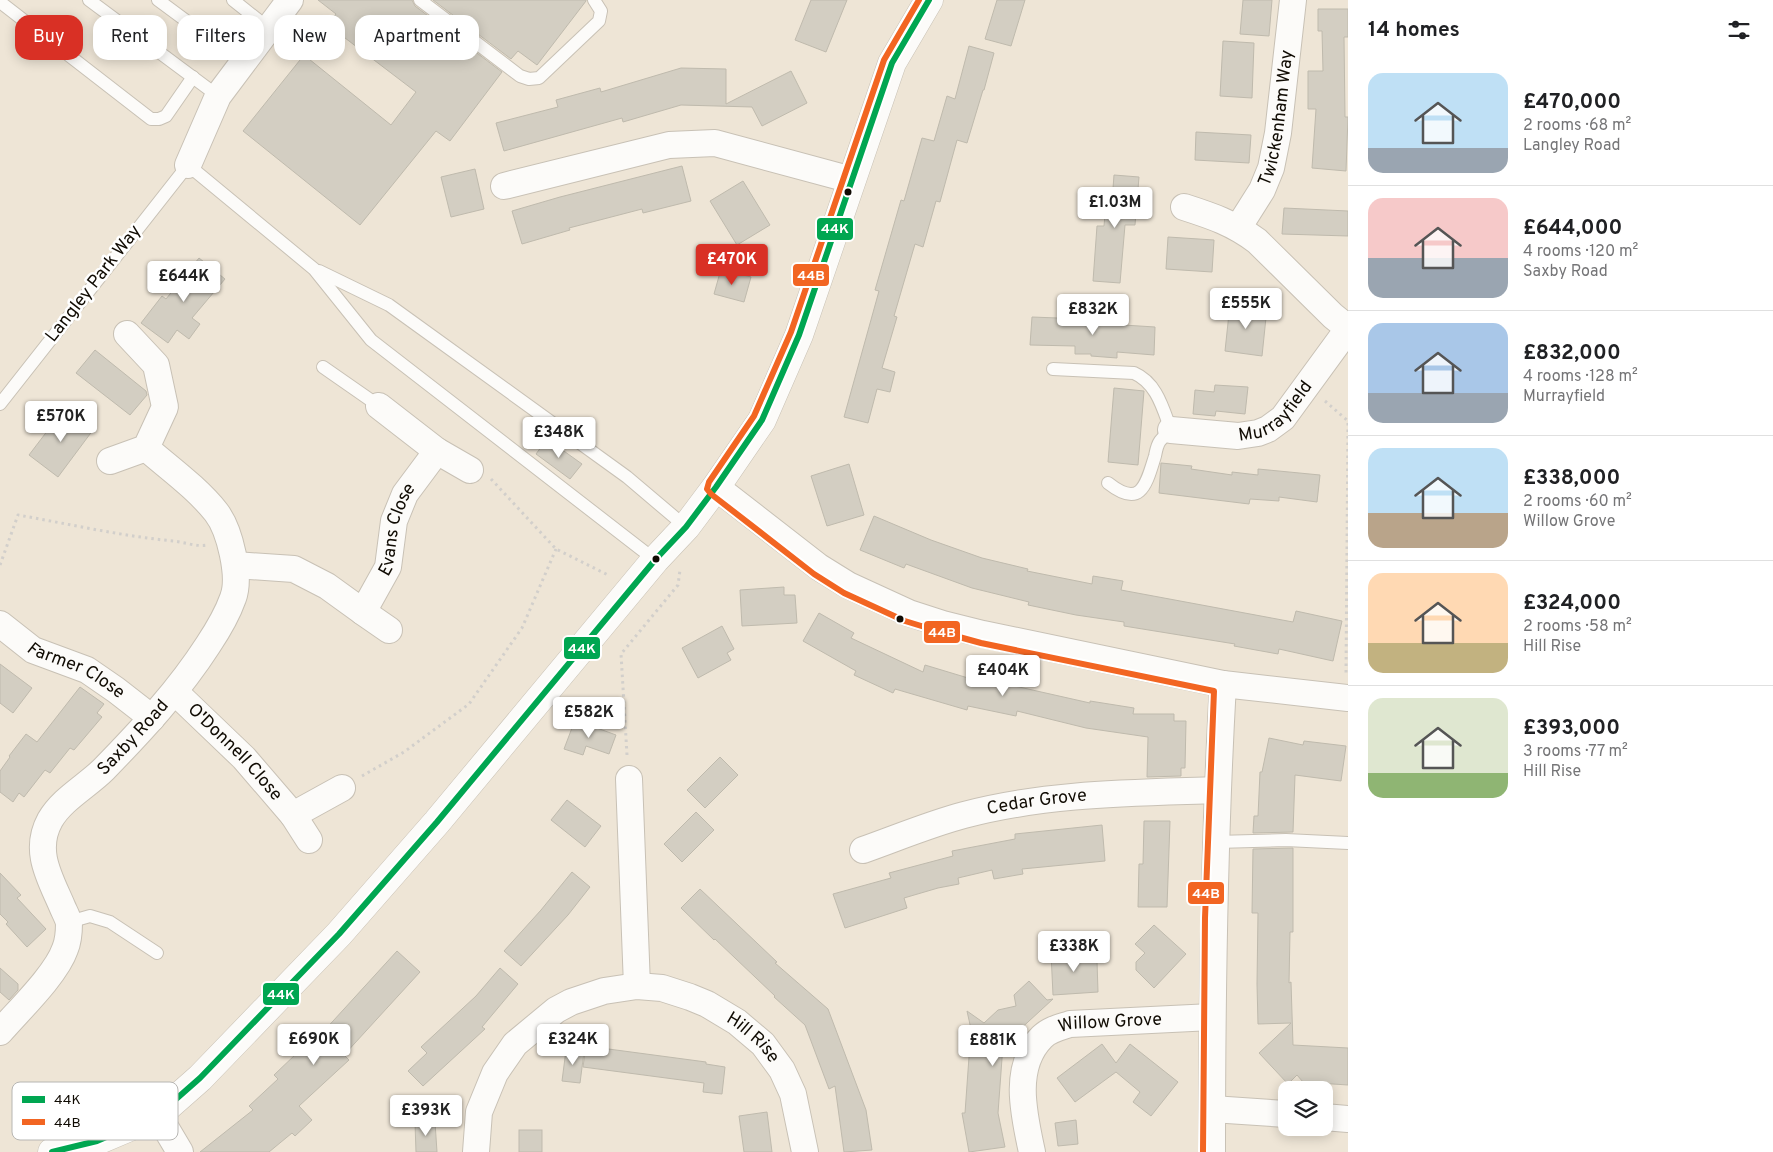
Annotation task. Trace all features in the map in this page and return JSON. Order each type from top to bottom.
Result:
[{"type":"main road","points":[[178,1097],[200,1078],[339,934],[438,822],[634,587],[668,563],[686,527],[762,420],[799,335],[892,63],[929,0]]},
{"type":"main road","points":[[52,1152],[97,1140]]},
{"type":"street","points":[[188,165],[218,96],[290,0]]},
{"type":"street","name":"Twickenham Way","points":[[1238,228],[1262,190],[1271,168],[1278,133],[1293,0]]},
{"type":"street","points":[[504,186],[669,146],[692,143],[715,143],[852,180]]},
{"type":"street","points":[[1184,207],[1220,219],[1238,228],[1256,241],[1333,316],[1348,328]]},
{"type":"street","name":"Murrayfield","points":[[1171,430],[1238,436],[1258,433],[1268,429],[1283,418],[1348,328]]},
{"type":"street","points":[[110,461],[146,448],[165,407],[156,365],[127,334]]},
{"type":"street","points":[[379,406],[437,450],[470,470]]},
{"type":"street","name":"Saxby Road","points":[[69,922],[42,856],[48,826],[59,808],[103,770],[175,692],[221,625],[234,596],[232,553],[217,513],[192,488],[146,448]]},
{"type":"street","name":"Evans Close","points":[[363,612],[388,567],[394,521],[405,494],[437,450]]},
{"type":"street","points":[[716,486],[819,567],[879,601],[909,613],[983,634],[1223,684],[1347,698]]},
{"type":"street","points":[[232,553],[294,570],[327,586],[389,630]]},
{"type":"street","name":"Farmer Close","points":[[0,624],[33,650],[87,670],[152,718]]},
{"type":"street","points":[[1212,1152],[1212,1017],[1217,790],[1223,684]]},
{"type":"street","name":"O'Donnell Close","points":[[175,692],[244,758],[293,815],[309,840]]},
{"type":"street","points":[[628,779],[637,986]]},
{"type":"street","name":"O'Donnell Close","points":[[293,815],[342,788]]},
{"type":"street","name":"Cedar Grove","points":[[863,850],[963,815],[1022,803],[1097,794],[1217,790]]},
{"type":"street","points":[[0,1032],[60,962],[65,949],[69,922]]},
{"type":"street","name":"Hill Rise","points":[[476,1152],[479,1112],[495,1073],[515,1044],[556,1010],[572,1002],[604,991],[637,986],[662,988],[707,1004],[737,1022],[763,1044],[782,1070],[793,1094],[805,1152]]},
{"type":"street","name":"Willow Grove","points":[[1032,1152],[1023,1105],[1022,1088],[1028,1060],[1043,1036],[1050,1031],[1070,1024],[1212,1017]]},
{"type":"street","points":[[1212,1109],[1278,1113]]},
{"type":"street","points":[[1333,1118],[1348,1119]]},
{"type":"street","points":[[173,1140],[180,1152]]},
{"type":"lane","points":[[89,0],[218,96]]},
{"type":"lane","points":[[158,0],[242,63]]},
{"type":"lane","points":[[233,0],[268,28]]},
{"type":"lane","points":[[420,0],[520,76],[530,80],[538,78],[599,21],[601,12],[594,0]]},
{"type":"lane","points":[[0,2],[151,119],[159,119],[166,116],[193,77]]},
{"type":"lane","points":[[188,165],[314,269],[371,340],[668,563]]},
{"type":"lane","name":"Langley Park Way","points":[[2,398],[188,165]]},
{"type":"lane","points":[[314,269],[388,305],[627,477],[686,527]]},
{"type":"lane","points":[[323,367],[379,406]]},
{"type":"lane","points":[[1053,369],[1134,373],[1145,377],[1155,390],[1171,430],[1159,442],[1147,482],[1139,492],[1129,495],[1108,483]]},
{"type":"lane","points":[[1216,842],[1286,840],[1348,843]]},
{"type":"lane","points":[[69,922],[90,916],[110,922],[156,953]]},
{"type":"path","points":[[1306,385],[1348,421],[1347,698]]},
{"type":"path","points":[[470,470],[482,468],[556,550],[634,587]]},
{"type":"path","points":[[0,565],[18,515],[134,537],[190,543],[232,553]]},
{"type":"path","points":[[342,788],[404,752],[469,704],[522,628],[556,550]]},
{"type":"path","points":[[628,779],[621,654],[678,585],[668,563]]},
{"type":"building","points":[[318,0],[412,0],[415,6],[427,15],[355,15],[355,46],[345,38],[345,15],[336,14]]},
{"type":"building","points":[[433,0],[586,0],[537,65],[518,51],[511,59],[479,35],[479,15],[453,15]]},
{"type":"building","points":[[811,0],[847,0],[826,52],[795,40]]},
{"type":"building","points":[[997,0],[1025,0],[1011,46],[985,39]]},
{"type":"building","points":[[1243,0],[1272,0],[1269,36],[1240,34]]},
{"type":"building","points":[[1318,9],[1348,9],[1348,37],[1344,37],[1345,117],[1348,117],[1346,171],[1312,168],[1316,109],[1308,109],[1308,71],[1323,71],[1322,31],[1318,31]]},
{"type":"building","points":[[1223,41],[1254,43],[1252,98],[1220,96]]},
{"type":"building","points":[[969,46],[994,53],[967,143],[957,140],[940,202],[936,201],[923,247],[915,244],[894,316],[897,317],[882,368],[895,372],[890,392],[877,389],[868,423],[844,417],[879,291],[875,290],[901,200],[904,201],[922,138],[934,141],[947,96],[955,99]]},
{"type":"building","points":[[479,55],[502,72],[450,141],[436,131],[360,225],[243,131],[300,60],[310,60],[391,125],[416,92],[374,60],[479,60]]},
{"type":"building","points":[[681,68],[726,69],[726,104],[791,71],[807,103],[762,126],[752,107],[681,105],[623,122],[622,118],[504,151],[496,123],[558,107],[556,100],[600,88],[601,92]]},
{"type":"building","points":[[1196,132],[1251,135],[1249,163],[1195,160]]},
{"type":"building","points":[[682,166],[691,201],[643,213],[642,209],[569,228],[570,230],[522,244],[512,211]]},
{"type":"building","points":[[475,169],[484,209],[451,217],[441,177]]},
{"type":"building","points":[[1114,175],[1139,177],[1135,225],[1125,225],[1120,283],[1093,281],[1097,226],[1104,226],[1106,202],[1112,202]]},
{"type":"building","points":[[743,181],[770,225],[737,245],[710,201]]},
{"type":"building","points":[[1284,208],[1348,211],[1348,236],[1282,234]]},
{"type":"building","points":[[1168,237],[1214,240],[1212,272],[1166,269]]},
{"type":"building","points":[[199,258],[225,279],[192,318],[200,324],[189,339],[177,330],[168,343],[141,323],[162,296],[166,299]]},
{"type":"building","points":[[721,269],[751,277],[744,302],[714,294]]},
{"type":"building","points":[[1230,304],[1267,308],[1262,356],[1225,351]]},
{"type":"building","points":[[1032,317],[1108,320],[1108,324],[1155,327],[1154,355],[1117,352],[1117,358],[1091,356],[1091,354],[1075,354],[1075,346],[1030,345]]},
{"type":"building","points":[[95,350],[146,391],[147,395],[130,415],[76,373]]},
{"type":"building","points":[[1215,385],[1248,387],[1245,414],[1216,411],[1215,416],[1193,414],[1195,390],[1214,392]]},
{"type":"building","points":[[1114,388],[1144,391],[1138,465],[1108,462]]},
{"type":"building","points":[[64,409],[93,430],[58,477],[29,455]]},
{"type":"building","points":[[547,439],[582,464],[570,479],[536,454]]},
{"type":"building","points":[[1161,463],[1192,466],[1191,469],[1232,475],[1232,472],[1258,475],[1258,469],[1320,475],[1317,502],[1279,497],[1279,501],[1250,499],[1249,504],[1159,493]]},
{"type":"building","points":[[849,464],[864,515],[827,526],[811,476]]},
{"type":"building","points":[[874,516],[931,540],[982,558],[1028,569],[1027,571],[1092,584],[1093,576],[1123,581],[1121,590],[1293,622],[1296,611],[1342,621],[1333,661],[1279,649],[1278,654],[1234,646],[1235,644],[1124,626],[1124,622],[1028,605],[1029,602],[972,588],[906,564],[904,568],[860,550]]},
{"type":"building","points":[[784,587],[784,595],[795,595],[797,623],[742,626],[740,590]]},
{"type":"building","points":[[819,613],[854,633],[851,638],[923,672],[925,665],[978,681],[979,678],[1090,703],[1090,701],[1134,708],[1133,714],[1174,714],[1174,721],[1186,721],[1185,768],[1181,768],[1181,776],[1147,777],[1148,737],[1086,728],[1017,711],[1016,716],[968,706],[967,710],[895,689],[893,693],[854,675],[856,671],[803,641]]},
{"type":"building","points":[[722,626],[734,649],[727,653],[731,660],[698,678],[682,648]]},
{"type":"building","points":[[0,664],[32,688],[13,713],[0,703]]},
{"type":"building","points":[[80,687],[104,704],[97,713],[102,717],[74,750],[70,748],[50,773],[45,770],[24,797],[19,793],[13,802],[0,792],[0,771],[26,734],[37,742]]},
{"type":"building","points":[[575,720],[616,735],[609,754],[586,746],[583,755],[564,749]]},
{"type":"building","points":[[1269,738],[1303,745],[1304,741],[1346,746],[1341,781],[1295,775],[1293,832],[1253,833],[1254,816],[1258,816],[1260,772],[1262,772]]},
{"type":"building","points":[[720,757],[738,775],[705,808],[687,790]]},
{"type":"building","points":[[567,800],[601,826],[585,847],[551,820]]},
{"type":"building","points":[[696,812],[714,830],[682,862],[664,844]]},
{"type":"building","points":[[1144,821],[1170,821],[1167,907],[1138,907],[1139,864],[1143,864]]},
{"type":"building","points":[[1102,825],[1105,861],[1022,869],[1023,874],[994,879],[992,870],[958,878],[959,884],[904,898],[907,908],[845,928],[833,894],[891,878],[889,873],[953,856],[952,851],[1015,839],[1015,834]]},
{"type":"building","points":[[1293,848],[1293,932],[1290,932],[1289,983],[1291,982],[1293,1045],[1348,1048],[1348,1085],[1333,1084],[1333,1081],[1302,1081],[1297,1075],[1291,1081],[1285,1081],[1259,1053],[1291,1023],[1258,1024],[1258,913],[1252,913],[1253,849]]},
{"type":"building","points":[[572,872],[590,887],[568,915],[521,966],[504,951]]},
{"type":"building","points":[[0,873],[21,895],[17,898],[46,929],[27,947],[6,924],[8,922],[0,914]]},
{"type":"building","points":[[700,889],[777,962],[775,963],[828,1009],[866,1110],[872,1150],[844,1152],[835,1086],[829,1089],[805,1025],[681,908]]},
{"type":"building","points":[[1154,925],[1186,954],[1154,988],[1136,970],[1136,962],[1145,953],[1135,944]]},
{"type":"building","points":[[397,951],[420,972],[344,1055],[349,1060],[299,1106],[312,1120],[295,1136],[292,1133],[269,1152],[200,1152],[253,1110],[249,1106],[278,1079],[274,1075],[321,1030],[323,1032]]},
{"type":"building","points":[[1088,951],[1089,962],[1097,961],[1098,992],[1053,995],[1051,953]]},
{"type":"building","points":[[0,968],[18,984],[18,990],[9,1000],[0,992]]},
{"type":"building","points":[[500,968],[518,984],[482,1027],[485,1029],[423,1086],[408,1071],[427,1053],[421,1047],[476,996]]},
{"type":"building","points":[[1029,981],[1047,1000],[1053,999],[1003,1045],[998,1113],[1005,1147],[969,1152],[962,1113],[965,1113],[971,1029],[967,1011],[984,1023],[998,1010],[1016,1006],[1014,995]]},
{"type":"building","points":[[1102,1044],[1116,1063],[1130,1044],[1178,1082],[1151,1116],[1133,1102],[1140,1092],[1116,1072],[1075,1102],[1057,1078]]},
{"type":"building","points":[[586,1046],[706,1062],[706,1064],[725,1067],[722,1094],[703,1092],[704,1083],[583,1067]]},
{"type":"building","points":[[566,1050],[584,1052],[580,1083],[562,1081]]},
{"type":"building","points":[[767,1112],[772,1152],[744,1152],[739,1116]]},
{"type":"building","points":[[1076,1120],[1078,1144],[1058,1146],[1055,1123]]},
{"type":"building","points":[[435,1122],[437,1152],[416,1152],[415,1123]]},
{"type":"building","points":[[519,1130],[542,1130],[542,1152],[519,1152]]},
{"type":"transit line","name":"44B","points":[[919,0],[884,60],[791,332],[754,416],[709,482],[707,489],[814,574],[844,593],[905,621],[981,643],[1214,691],[1205,918],[1203,1152]]},
{"type":"transit line","name":"44K","points":[[178,1097],[200,1078],[339,934],[437,822],[655,560],[686,527],[762,420],[799,335],[892,63],[929,0]]},
{"type":"transit line","name":"44K","points":[[52,1152],[99,1140]]}]
